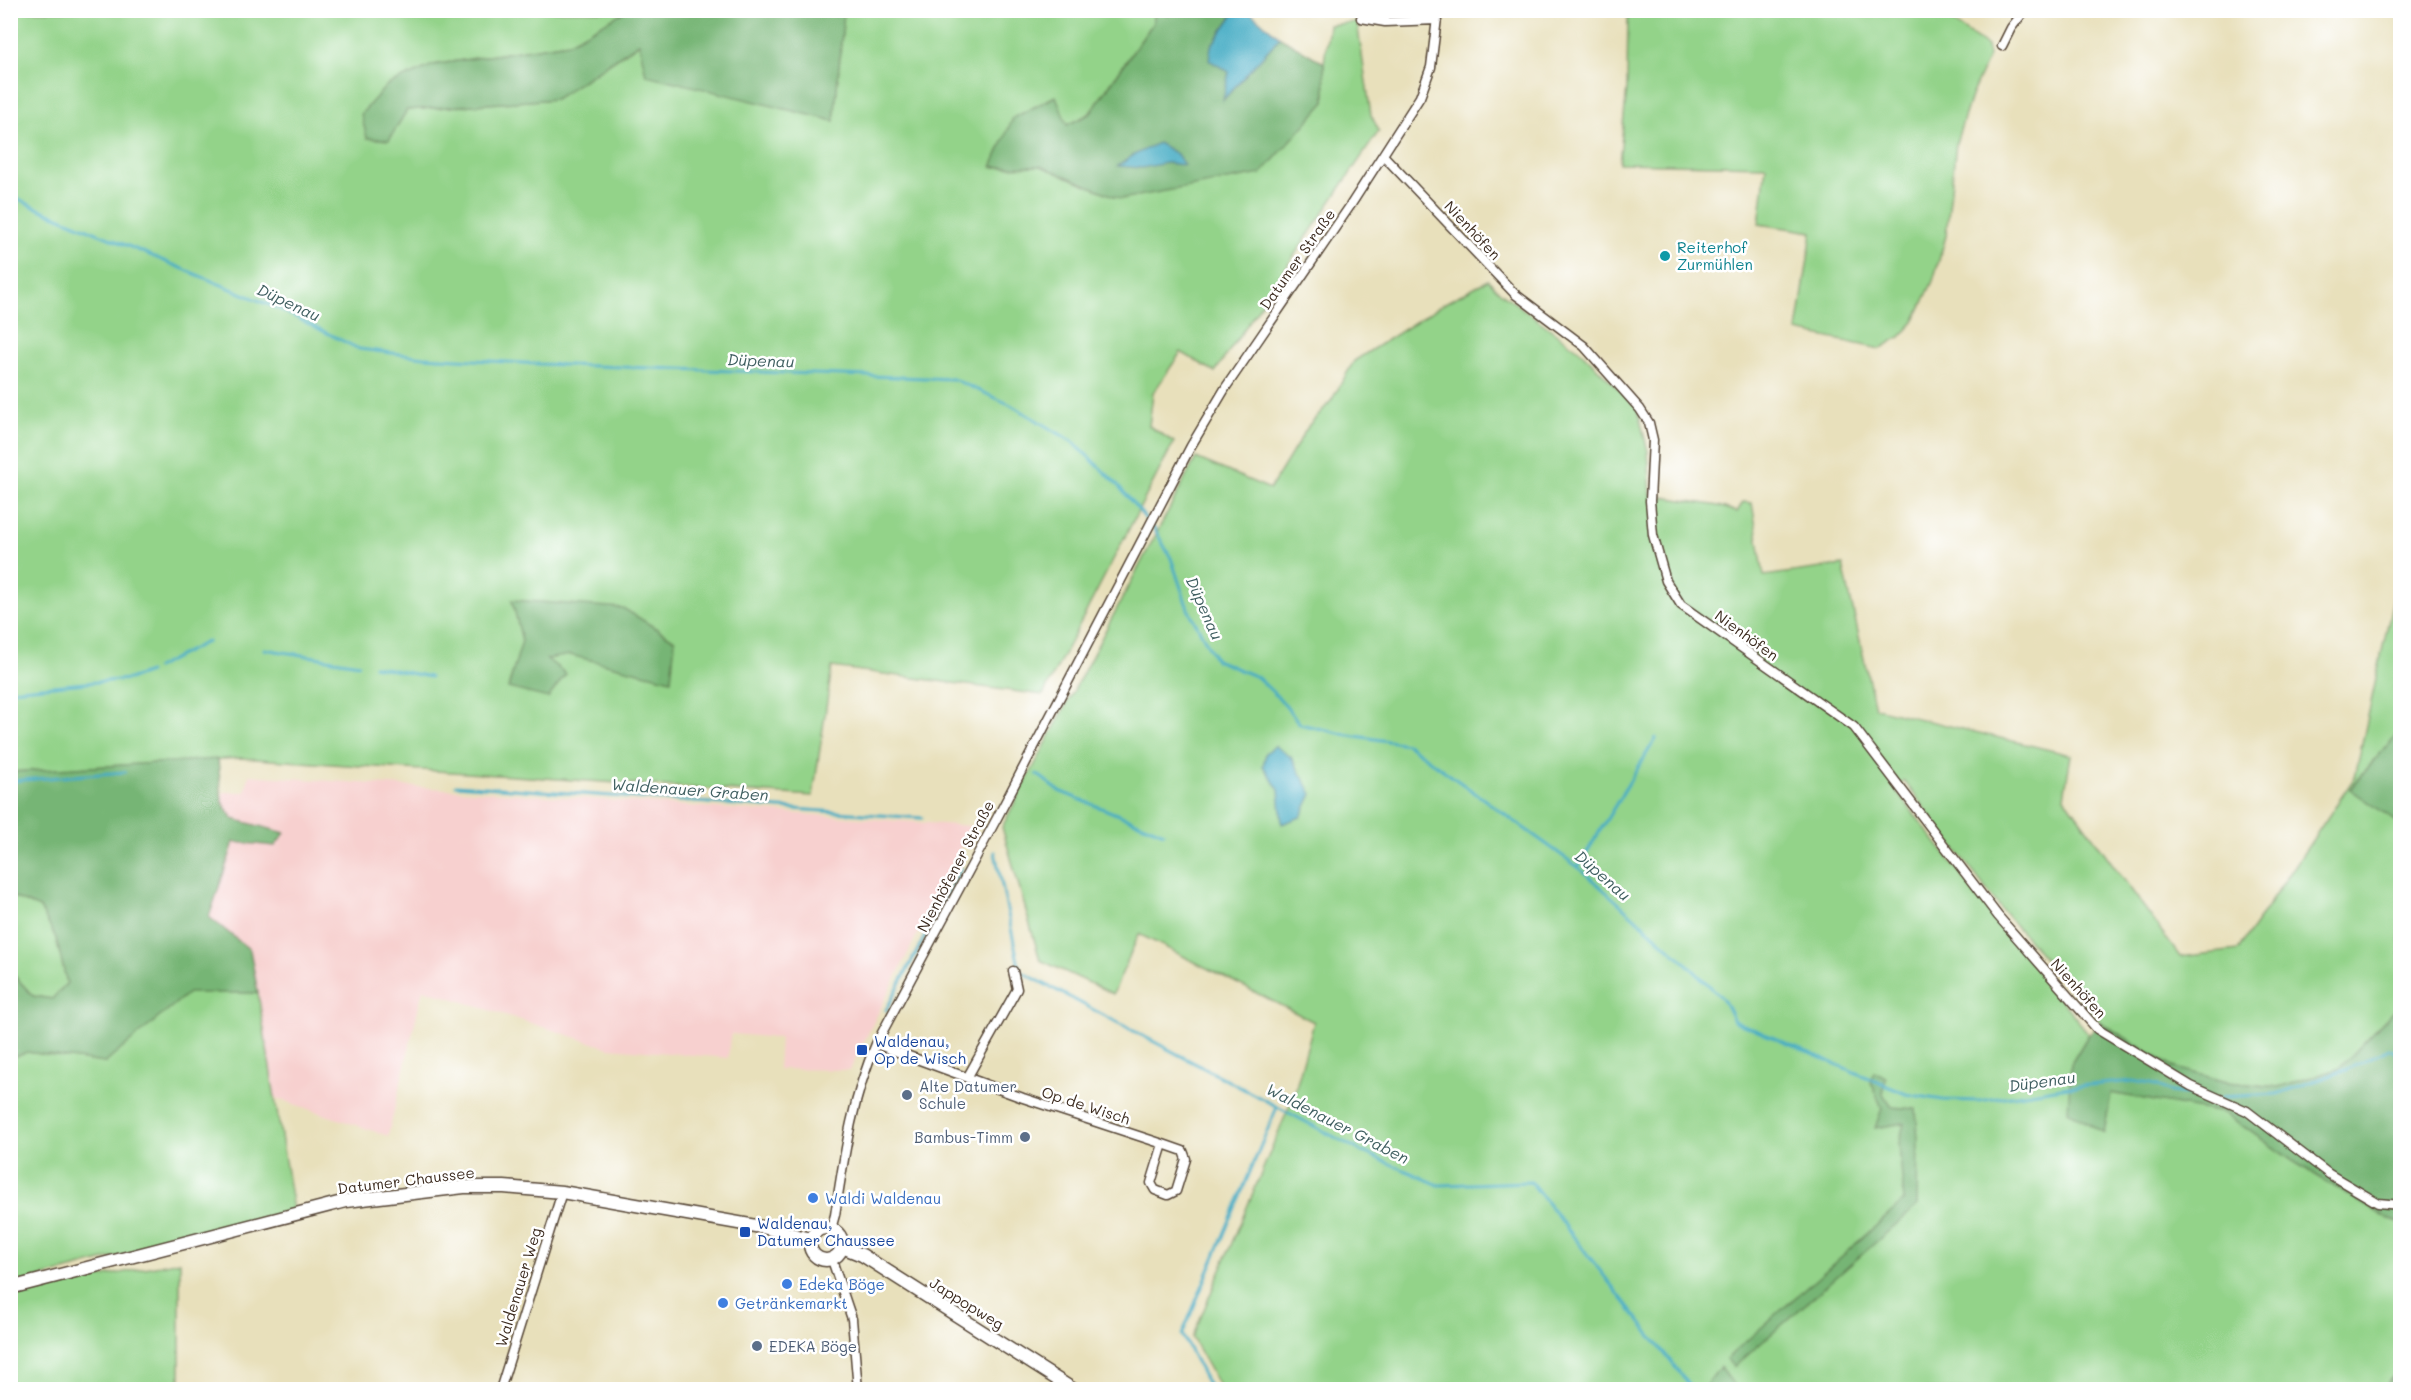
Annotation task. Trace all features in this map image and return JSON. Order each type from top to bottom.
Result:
[{"type":"street","name":"Datumer Straße","points":[[1145,531],[1226,387],[1420,97],[1431,67],[1438,10]]},
{"type":"street","points":[[2002,46],[2025,10]]},
{"type":"street","points":[[1361,18],[1384,22],[1437,20]]},
{"type":"street","name":"Nienhöfen","points":[[1383,155],[1515,294],[1584,346],[1640,409],[1649,423],[1653,440],[1650,501],[1653,535],[1666,581],[1681,604],[1854,727],[1998,916],[2097,1029],[2191,1086],[2247,1111],[2330,1174],[2378,1203],[2400,1205]]},
{"type":"street","name":"Nienhöfener Straße","points":[[831,1228],[861,1079],[876,1044],[997,818],[1145,531]]},
{"type":"street","points":[[967,1078],[1017,990],[1013,971]]},
{"type":"street","name":"Op de Wisch","points":[[876,1044],[967,1078],[1183,1150],[1186,1159],[1176,1191],[1168,1195],[1155,1190],[1151,1183],[1162,1144]]},
{"type":"street","name":"Datumer Chaussee","points":[[10,1288],[346,1201],[484,1186],[562,1192],[767,1228],[810,1239]]},
{"type":"street","name":"Waldenauer Weg","points":[[500,1389],[562,1192]]},
{"type":"street","points":[[822,1228],[831,1228],[840,1236],[842,1247],[832,1260],[822,1260],[814,1256],[810,1248],[810,1239],[822,1228]]},
{"type":"street","name":"Jappopweg","points":[[842,1247],[862,1255],[1074,1389]]},
{"type":"street","points":[[832,1260],[852,1319],[858,1389]]},
{"type":"shaded area","points":[[249,775],[971,826],[850,1070],[778,1069],[780,1038],[731,1034],[728,1058],[609,1048],[423,989],[388,1136],[273,1097],[250,951],[209,917],[234,841],[275,846],[285,833],[233,819],[222,802],[223,792],[245,792]]},
{"type":"green space","points":[[627,10],[844,11],[834,121],[646,75],[639,43],[555,99],[407,110],[389,140],[367,138],[361,114],[387,85],[433,65],[568,43]]},
{"type":"green space","points":[[11,11],[627,11],[568,43],[433,65],[407,110],[555,99],[640,43],[834,121],[844,11],[1155,11],[1153,23],[1089,114],[1067,125],[1055,96],[1013,118],[993,167],[1041,166],[1121,199],[1325,102],[1324,63],[1329,25],[1357,22],[1371,115],[1379,131],[1215,372],[1181,352],[1153,393],[1149,426],[1174,442],[1043,695],[832,667],[813,796],[241,758],[11,772]]},
{"type":"green space","points":[[1155,11],[1165,11],[1167,15],[1178,11],[1236,11],[1211,46],[1229,72],[1224,99],[1280,37],[1324,63],[1325,102],[1261,174],[1121,199],[1041,166],[992,167],[1013,118],[1056,96],[1067,125],[1090,114],[1153,23]]},
{"type":"green space","points":[[1376,11],[1423,11],[1423,15],[1388,18]]},
{"type":"green space","points":[[1628,11],[1936,11],[1987,46],[1989,56],[1971,96],[1956,143],[1946,236],[1933,281],[1914,322],[1900,337],[1880,349],[1797,331],[1812,232],[1759,224],[1766,166],[1619,163],[1627,89]]},
{"type":"green space","points":[[1488,280],[1500,292],[1580,351],[1637,407],[1648,451],[1651,495],[1719,506],[1737,512],[1743,502],[1752,503],[1764,576],[1843,565],[1875,708],[2071,755],[2064,797],[2180,957],[2238,950],[2355,777],[2400,567],[2400,731],[2350,788],[2400,824],[2400,1004],[2339,1069],[2278,1087],[2227,1082],[2172,1067],[2100,1022],[2002,910],[1904,781],[1895,789],[1997,921],[2089,1034],[2071,1064],[2104,1132],[2111,1093],[2224,1113],[2293,1161],[2386,1218],[2400,1222],[2400,1368],[2382,1390],[1221,1389],[1192,1338],[1294,1095],[1314,1022],[1139,934],[1113,994],[1040,960],[1002,827],[1196,458],[1270,489],[1309,425],[1331,401],[1354,361],[1445,303]]},
{"type":"green space","points":[[512,600],[623,608],[675,640],[671,680],[570,655],[547,659],[566,674],[548,698],[508,688],[522,641]]},
{"type":"green space","points":[[2400,731],[2400,824],[2350,789]]},
{"type":"green space","points":[[218,759],[222,802],[233,819],[285,833],[275,846],[234,842],[209,917],[250,950],[258,993],[188,993],[105,1063],[27,1052],[11,1058],[11,972],[33,996],[52,999],[67,983],[56,938],[40,908],[11,896],[11,772]]},
{"type":"green space","points":[[11,896],[40,908],[56,938],[67,983],[52,999],[33,996],[11,972]]},
{"type":"green space","points":[[188,992],[258,993],[293,1210],[11,1285],[10,1058],[27,1052],[105,1063]]},
{"type":"green space","points":[[2400,1004],[2400,1222],[2386,1218],[2293,1161],[2224,1113],[2111,1093],[2104,1133],[2068,1111],[2071,1064],[2089,1034],[2100,1022],[2172,1067],[2227,1082],[2278,1087],[2339,1069]]},
{"type":"green space","points":[[1874,1072],[1886,1078],[1883,1094],[1892,1107],[1916,1109],[1917,1206],[1734,1367],[1726,1359],[1904,1201],[1899,1144],[1904,1123],[1875,1128],[1882,1108],[1870,1080]]},
{"type":"green space","points":[[180,1261],[180,1389],[11,1389],[11,1295]]},
{"type":"green space","points":[[1720,1367],[1737,1389],[1703,1389]]},
{"type":"green space","points":[[2400,1368],[2400,1389],[2382,1389]]},
{"type":"water","points":[[1236,11],[1248,11],[1280,37],[1223,100],[1229,72],[1209,60],[1211,46]]},
{"type":"water","points":[[1158,143],[1177,154],[1184,165],[1166,163],[1142,168],[1118,166],[1134,155]]},
{"type":"water","points":[[1275,746],[1291,757],[1312,794],[1301,817],[1282,824],[1279,790],[1263,766],[1266,753]]},
{"type":"waterway","name":"Düpenau","points":[[10,194],[32,206],[277,308],[359,349],[425,357],[540,364],[953,379],[1009,404],[1073,442],[1117,484],[1155,530],[1171,558],[1188,609],[1216,660],[1257,677],[1280,699],[1300,724],[1343,734],[1407,744],[1578,867],[1723,999],[1734,1021],[1906,1094],[1943,1100],[1979,1101],[2068,1087],[2133,1081],[2156,1085],[2171,1092],[2208,1097]]},
{"type":"waterway","points":[[156,668],[208,641]]},
{"type":"waterway","points":[[264,649],[359,664]]},
{"type":"waterway","points":[[374,666],[430,677]]},
{"type":"waterway","points":[[10,690],[129,679],[149,672]]},
{"type":"waterway","points":[[1578,867],[1656,738]]},
{"type":"waterway","points":[[10,781],[125,772]]},
{"type":"waterway","points":[[1037,774],[1059,791],[1164,833]]},
{"type":"waterway","name":"Waldenauer Graben","points":[[456,785],[922,818]]},
{"type":"waterway","name":"Waldenauer Graben","points":[[995,852],[1020,971],[1361,1151],[1439,1185],[1531,1182],[1693,1390]]},
{"type":"waterway","points":[[886,1010],[961,868]]},
{"type":"waterway","name":"Düpenau","points":[[2221,1097],[2277,1094],[2346,1070],[2389,1049],[2400,1055]]},
{"type":"waterway","points":[[1211,1390],[1182,1335],[1277,1107]]},
{"type":"place","name":"Reiterhof Zurmühlen","points":[[1665,256]]},
{"type":"place","name":"Waldenau, Op de Wisch","points":[[862,1050]]},
{"type":"place","name":"Alte Datumer Schule","points":[[907,1095]]},
{"type":"place","name":"Bambus-Timm","points":[[1025,1137]]},
{"type":"place","name":"Waldi Waldenau","points":[[813,1198]]},
{"type":"place","name":"Waldenau, Datumer Chaussee","points":[[745,1232]]},
{"type":"place","name":"Edeka Böge","points":[[787,1284]]},
{"type":"place","name":"Getränkemarkt","points":[[723,1303]]},
{"type":"place","name":"EDEKA Böge","points":[[757,1346]]}]
